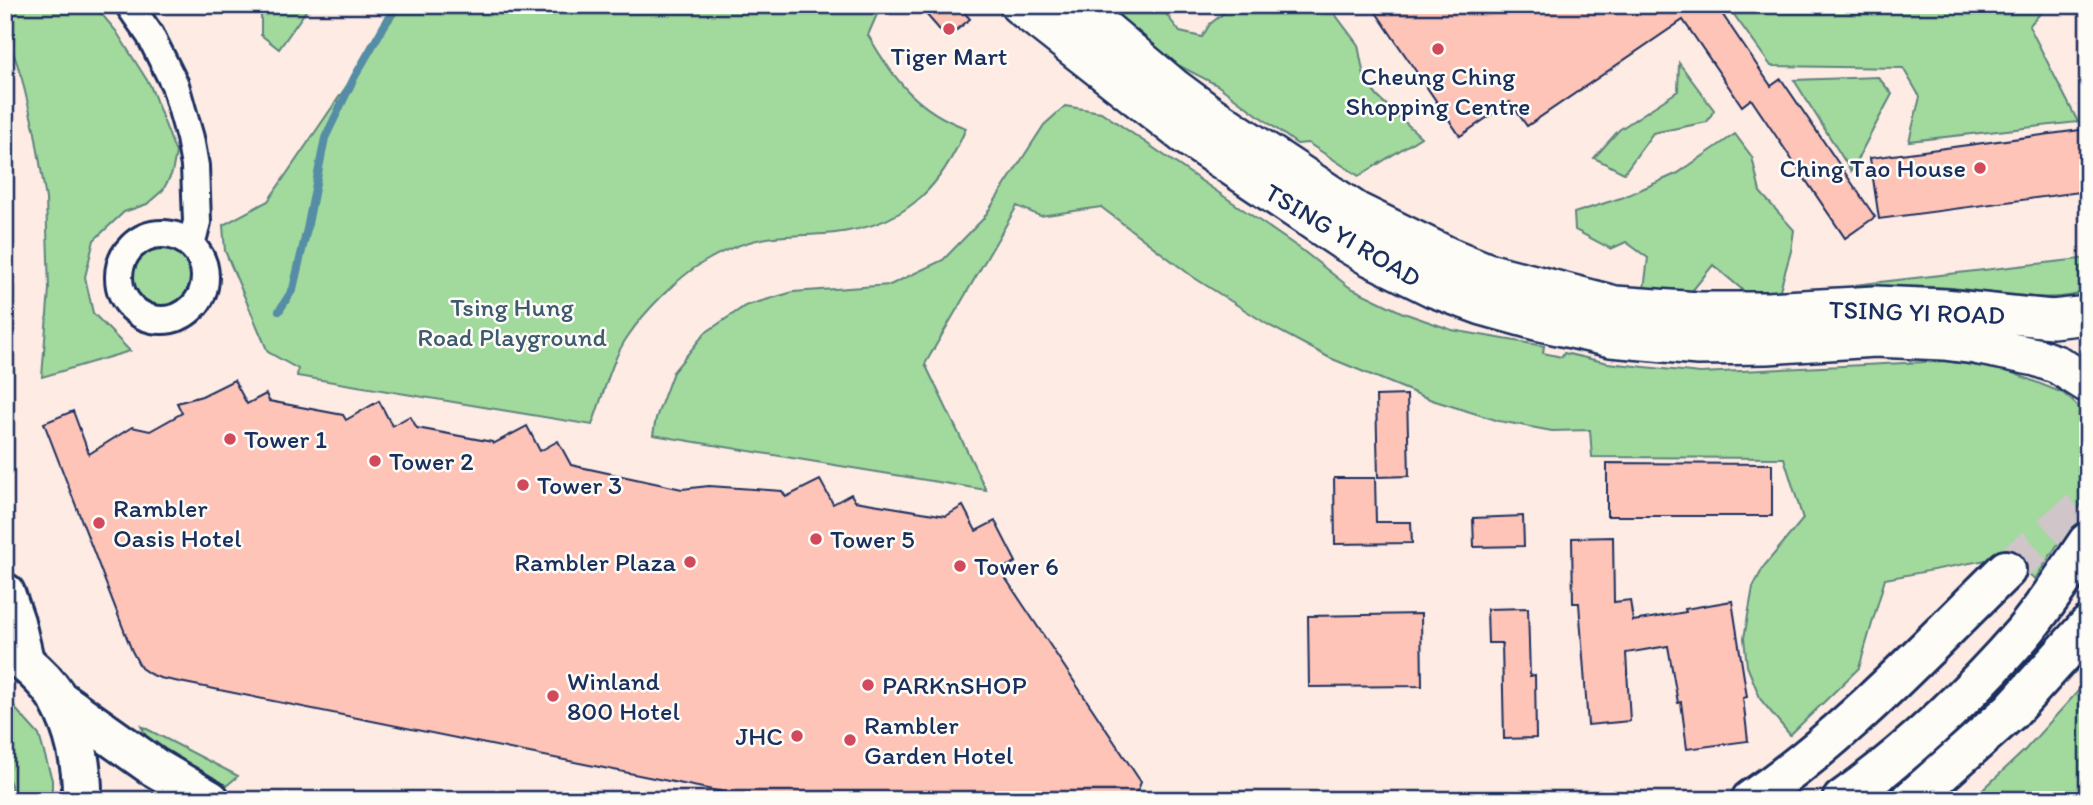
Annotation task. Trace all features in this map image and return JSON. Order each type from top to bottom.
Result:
[{"type":"main road","name":"TSING YI ROAD","points":[[1019,5],[1183,134],[1343,241],[1433,288],[1482,306],[1611,338],[1698,346],[1767,345],[1875,338],[1944,341],[2036,357],[2058,365],[2088,384]]},
{"type":"main road","name":"TSING YI ROAD","points":[[1076,5],[1172,86],[1211,115],[1356,211],[1487,272],[1615,305],[1698,311],[1875,305],[2052,318],[2088,315]]},
{"type":"main road","points":[[1842,800],[1903,754],[1954,706],[2024,632],[2088,541]]},
{"type":"main road","points":[[1751,800],[1803,763],[1887,687],[2007,570]]},
{"type":"main road","points":[[5,593],[15,622],[15,654],[58,699],[154,767],[210,800]]},
{"type":"main road","points":[[1911,800],[2011,711],[2088,626]]},
{"type":"main road","points":[[58,699],[71,729],[77,753],[82,777],[82,800]]},
{"type":"street","points":[[129,5],[150,35],[175,85],[190,138],[195,166],[197,222],[191,245]]},
{"type":"green space","points":[[5,5],[94,5],[116,31],[150,85],[176,153],[172,173],[163,190],[147,204],[124,212],[94,240],[85,277],[93,313],[130,351],[42,377],[49,289],[46,199],[35,133],[21,75],[5,29]]},
{"type":"green space","points":[[261,5],[310,5],[279,49],[261,35]]},
{"type":"green space","name":"Tsing Hung Road Playground","points":[[402,5],[873,5],[878,12],[868,35],[897,79],[934,112],[966,128],[947,166],[922,196],[907,209],[870,226],[839,233],[756,240],[720,253],[684,276],[652,306],[622,345],[592,425],[297,376],[298,369],[268,352],[225,251],[223,225],[268,201]]},
{"type":"green space","points":[[1118,5],[1159,5],[1180,32],[1202,37],[1210,24],[1234,5],[1328,5],[1358,45],[1365,81],[1378,97],[1421,137],[1359,176],[1308,143],[1297,144],[1217,85],[1176,64],[1117,19]]},
{"type":"green space","points":[[1727,5],[1852,5],[1898,8],[1898,5],[2048,5],[2029,26],[2078,122],[1909,141],[1920,97],[1903,68],[1771,66]]},
{"type":"green space","points":[[1679,63],[1714,110],[1707,122],[1653,133],[1624,173],[1594,158],[1619,130],[1678,91]]},
{"type":"green space","points":[[1878,77],[1892,94],[1851,171],[1794,80]]},
{"type":"green space","points":[[1065,106],[1101,112],[1302,250],[1349,287],[1401,312],[1452,330],[1544,346],[1543,353],[1562,357],[1564,353],[1608,363],[1700,373],[1946,361],[2008,371],[2063,393],[2088,415],[2088,489],[2073,521],[2035,579],[2007,556],[1885,579],[1859,668],[1790,735],[1761,700],[1747,666],[1744,638],[1753,587],[1764,566],[1803,519],[1784,458],[1592,457],[1590,430],[1552,431],[1499,421],[1432,400],[1330,358],[1270,326],[1193,277],[1101,207],[1040,216],[1017,206],[925,364],[986,490],[653,435],[656,418],[673,372],[705,333],[745,306],[793,292],[890,285],[943,260],[983,219],[1044,125]]},
{"type":"green space","points":[[1735,134],[1752,157],[1760,192],[1794,230],[1779,293],[1756,301],[1713,265],[1688,296],[1643,297],[1648,258],[1626,242],[1611,249],[1575,230],[1574,213],[1624,197],[1678,173]]},
{"type":"green space","points":[[161,246],[173,248],[183,255],[190,265],[190,289],[183,299],[173,306],[161,308],[149,306],[139,299],[132,289],[130,277],[132,265],[139,255],[149,248]]},
{"type":"green space","points":[[2088,258],[2088,289],[2061,297],[2023,296],[1953,288],[1854,285]]},
{"type":"green space","points":[[2088,680],[2088,800],[1972,800],[2024,751]]},
{"type":"green space","points":[[5,697],[39,735],[52,780],[52,800],[12,800],[11,785],[5,771]]},
{"type":"green space","points":[[141,726],[238,776],[219,792],[157,757]]},
{"type":"building","name":"Tiger Mart","points":[[918,5],[958,5],[970,19],[947,38]]},
{"type":"building","points":[[1371,5],[1716,5],[1771,86],[1781,79],[1875,217],[1845,238],[1751,99],[1742,106],[1683,20],[1527,126],[1510,102],[1460,136]]},
{"type":"building","name":"Ching Tao House","points":[[2088,129],[2088,191],[1879,219],[1870,158]]},
{"type":"building","points":[[234,380],[247,404],[266,394],[269,401],[343,415],[346,420],[379,401],[392,426],[410,416],[417,428],[493,444],[527,426],[540,451],[558,441],[571,465],[682,489],[709,486],[782,491],[786,497],[820,480],[833,504],[851,494],[855,501],[946,516],[963,506],[976,531],[995,521],[1016,562],[1000,570],[1141,782],[1134,800],[762,800],[150,674],[141,668],[132,651],[44,423],[73,411],[89,454],[132,427],[150,431],[182,413],[177,403],[202,396]]},
{"type":"building","points":[[1407,395],[1409,476],[1378,477],[1376,396]]},
{"type":"building","points":[[1607,463],[1772,464],[1772,516],[1607,516]]},
{"type":"building","points":[[1334,478],[1375,478],[1376,522],[1411,522],[1412,543],[1335,544]]},
{"type":"building","points":[[1523,516],[1524,546],[1474,547],[1473,518]]},
{"type":"building","points":[[1613,537],[1614,602],[1630,600],[1633,621],[1732,601],[1747,697],[1743,698],[1748,741],[1687,749],[1681,702],[1678,703],[1668,646],[1626,653],[1630,721],[1588,725],[1579,603],[1573,603],[1572,538]]},
{"type":"building","points":[[1528,608],[1530,676],[1535,675],[1536,738],[1504,739],[1502,643],[1488,643],[1487,609]]},
{"type":"building","points":[[1421,614],[1422,686],[1309,687],[1308,616]]},
{"type":"waterway","points":[[279,311],[293,289],[325,138],[354,78],[396,5]]},
{"type":"tunnel","points":[[2006,570],[2088,503]]},
{"type":"place","name":"Tiger Mart","points":[[949,29]]},
{"type":"place","name":"Cheung Ching Shopping Centre","points":[[1438,49]]},
{"type":"place","name":"Ching Tao House","points":[[1980,168]]},
{"type":"place","name":"Tower 1","points":[[230,439]]},
{"type":"place","name":"Tower 2","points":[[375,461]]},
{"type":"place","name":"Tower 3","points":[[523,485]]},
{"type":"place","name":"Rambler Oasis Hotel","points":[[99,523]]},
{"type":"place","name":"Tower 5","points":[[816,539]]},
{"type":"place","name":"Rambler Plaza","points":[[690,562]]},
{"type":"place","name":"Tower 6","points":[[960,566]]},
{"type":"place","name":"PARKnSHOP","points":[[868,685]]},
{"type":"place","name":"Winland 800 Hotel","points":[[553,696]]},
{"type":"place","name":"JHC","points":[[797,736]]},
{"type":"place","name":"Rambler Garden Hotel","points":[[850,740]]}]
